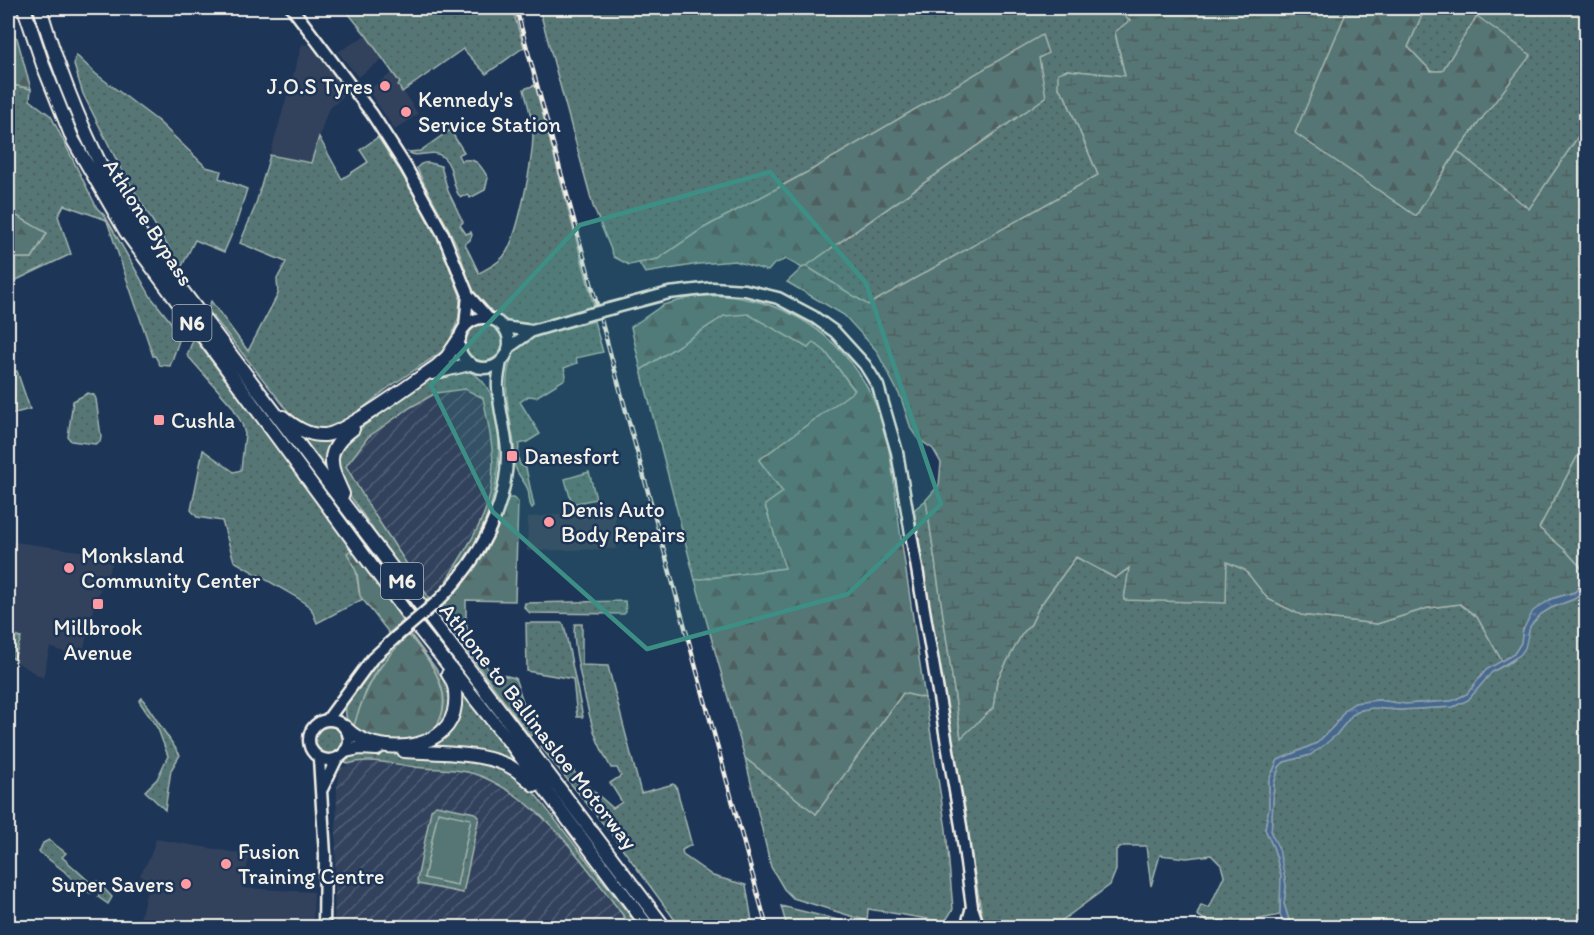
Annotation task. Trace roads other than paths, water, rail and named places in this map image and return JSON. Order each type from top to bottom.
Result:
[{"type":"highway","name":"Athlone Bypass","points":[[24,8],[43,65],[73,140],[126,232],[405,611]]},
{"type":"highway","name":"Athlone Bypass","points":[[40,8],[71,99],[121,204],[154,253],[270,407]]},
{"type":"highway","points":[[270,407],[297,428],[316,435],[333,434],[437,366],[447,357],[459,339]]},
{"type":"highway","points":[[350,512],[332,469],[332,453],[337,444],[346,434],[426,376],[470,363]]},
{"type":"highway","name":"Athlone to Ballinasloe Motorway","points":[[270,407],[665,927]]},
{"type":"highway","points":[[343,725],[359,738],[401,746],[425,742],[442,732],[450,723],[454,713],[455,686],[420,639],[405,611]]},
{"type":"highway","name":"Athlone to Ballinasloe Motorway","points":[[405,611],[511,744],[649,927]]},
{"type":"highway","points":[[341,755],[360,748],[387,749],[465,756],[500,762],[524,776],[559,809]]},
{"type":"main road","points":[[292,8],[358,95],[406,166],[443,234],[468,295],[489,319],[503,327],[532,332]]},
{"type":"main road","points":[[341,755],[330,760],[319,758],[312,751],[309,736],[315,725],[328,719],[372,659],[439,600],[461,577],[481,546],[495,517],[501,497],[507,454],[498,388],[501,361],[508,348],[532,332],[669,293],[732,288],[778,298],[814,316],[835,332],[865,365],[878,387],[897,452],[961,826],[972,907],[979,927]]},
{"type":"main road","points":[[468,295],[465,327],[459,339],[460,350],[470,363],[483,368],[494,366],[501,361]]},
{"type":"main road","points":[[465,327],[478,319],[489,319]]},
{"type":"main road","points":[[503,327],[507,334],[508,348]]},
{"type":"main road","points":[[483,368],[498,388]]},
{"type":"main road","points":[[322,789],[349,739],[343,725],[346,696]]},
{"type":"main road","points":[[328,719],[343,725]]},
{"type":"main road","points":[[319,758],[326,877],[324,927]]},
{"type":"main road","points":[[966,927],[972,907]]},
{"type":"water","points":[[1586,580],[1586,590],[1574,599],[1541,614],[1530,626],[1525,648],[1520,655],[1492,672],[1468,700],[1453,707],[1361,710],[1352,715],[1336,735],[1322,747],[1310,755],[1284,762],[1279,767],[1274,784],[1271,833],[1279,849],[1286,886],[1284,904],[1291,927],[1284,927],[1280,915],[1281,875],[1274,849],[1265,829],[1269,808],[1269,780],[1278,760],[1317,743],[1334,726],[1346,709],[1355,703],[1378,700],[1405,704],[1452,701],[1467,694],[1486,670],[1514,654],[1521,643],[1523,630],[1533,611],[1551,599],[1575,592]]},
{"type":"railway","points":[[516,8],[767,928]]},
{"type":"place","name":"J.O.S Tyres","points":[[385,86]]},
{"type":"place","name":"Kennedy's Service Station","points":[[406,112]]},
{"type":"place","name":"Cushla","points":[[159,420]]},
{"type":"place","name":"Danesfort","points":[[512,456]]},
{"type":"place","name":"Denis Auto Body Repairs","points":[[549,522]]},
{"type":"place","name":"Monksland Community Center","points":[[69,568]]},
{"type":"place","name":"Millbrook Avenue","points":[[98,604]]},
{"type":"place","name":"Fusion Training Centre","points":[[226,864]]},
{"type":"place","name":"Super Savers","points":[[186,884]]}]
